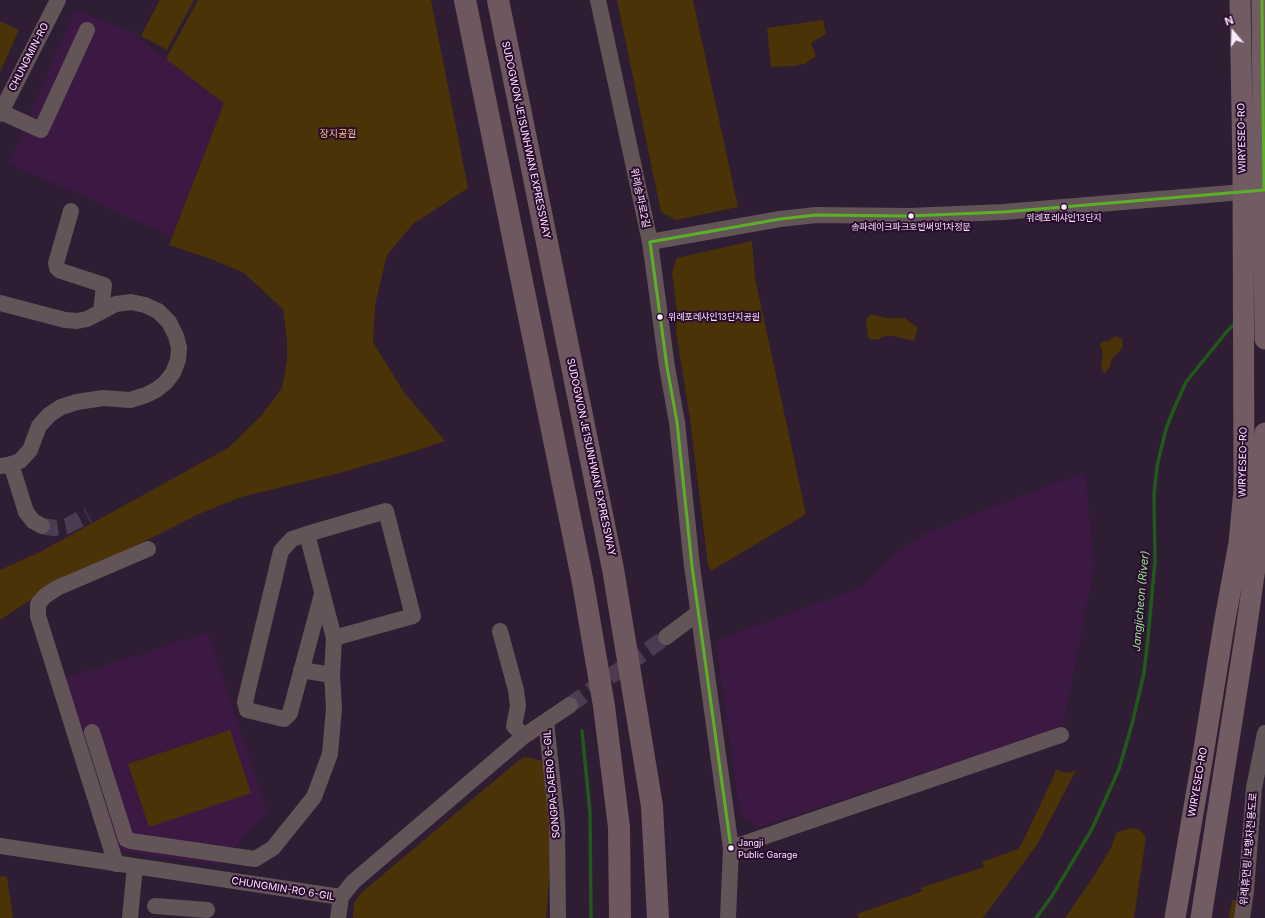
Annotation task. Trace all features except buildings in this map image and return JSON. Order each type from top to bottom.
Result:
[{"type":"highway","points":[[465,0],[585,591],[604,706],[619,827],[620,918]]},
{"type":"highway","name":"SUDOGWON JE1SUNHWAN EXPRESSWAY","points":[[498,0],[613,569],[652,806],[658,918]]},
{"type":"main road","name":"WIRYESEO-RO","points":[[1175,918],[1224,625],[1240,543],[1244,490],[1243,200],[1240,0]]},
{"type":"main road","points":[[1262,0],[1265,339]]},
{"type":"main road","name":"WIRYESEO-RO","points":[[1201,918],[1258,547],[1262,511],[1265,433]]},
{"type":"street","name":"CHUNGMIN-RO","points":[[1,113],[58,0]]},
{"type":"street","name":"위례송파로2길","points":[[598,0],[650,242],[667,367],[677,422],[698,612],[731,848],[728,918]]},
{"type":"street","points":[[1,113],[41,130],[87,30]]},
{"type":"street","points":[[650,242],[780,219],[816,215],[909,216],[1003,212],[1243,200],[1264,194]]},
{"type":"street","points":[[71,210],[56,263],[57,268],[61,271],[104,285],[101,312]]},
{"type":"street","points":[[0,303],[65,320],[77,321],[88,319],[116,304],[131,302],[145,305],[158,311],[169,322],[176,336],[179,348],[178,360],[173,373],[165,383],[156,390],[130,400],[103,398],[77,402],[61,408],[49,415],[39,426],[30,450],[20,461],[6,465],[26,512],[33,521],[42,526]]},
{"type":"street","points":[[322,592],[290,713],[284,719],[247,710],[245,702],[281,551],[292,539],[386,511],[413,616],[334,638]]},
{"type":"street","points":[[92,732],[126,839],[131,841],[255,859],[273,848],[314,797],[330,754],[334,708],[332,675],[334,638],[307,534]]},
{"type":"street","points":[[116,864],[38,616],[38,604],[45,596],[57,588],[148,549]]},
{"type":"street","points":[[666,637],[698,612]]},
{"type":"street","points":[[500,631],[516,690],[518,706],[514,726],[524,736]]},
{"type":"street","points":[[301,670],[332,675]]},
{"type":"street","name":"CHUNGMIN-RO 6-GIL","points":[[0,846],[340,897],[353,882],[524,736],[570,705]]},
{"type":"street","name":"SONGPA-DAERO 6-GIL","points":[[546,721],[557,823],[558,918]]},
{"type":"street","name":"위례휴먼링 보행자전용도로","points":[[1242,918],[1246,889],[1254,788],[1265,733]]},
{"type":"street","points":[[731,848],[1061,735]]},
{"type":"street","points":[[252,884],[255,859]]},
{"type":"street","points":[[130,918],[135,866]]},
{"type":"street","points":[[338,918],[340,897]]},
{"type":"street","points":[[155,906],[177,913],[207,910]]},
{"type":"shaded area","points":[[75,10],[131,32],[224,103],[172,237],[9,163]]},
{"type":"shaded area","points":[[1085,472],[1094,567],[1063,726],[759,827],[740,814],[716,641],[861,587],[894,555],[925,533]]},
{"type":"shaded area","points":[[208,632],[267,812],[218,865],[117,851],[61,680]]},
{"type":"green space","points":[[160,0],[194,0],[167,50],[141,36]]},
{"type":"green space","name":"장지공원","points":[[198,0],[431,0],[468,188],[413,224],[387,255],[375,305],[373,342],[403,391],[445,441],[340,473],[241,497],[199,514],[36,596],[0,620],[0,570],[40,552],[228,448],[261,416],[282,388],[287,361],[287,340],[283,309],[244,273],[214,260],[169,245],[224,103],[166,59]]},
{"type":"green space","points":[[617,0],[693,0],[738,207],[676,220],[661,212]]},
{"type":"green space","points":[[823,20],[826,34],[811,43],[816,56],[805,64],[771,67],[767,28]]},
{"type":"green space","points":[[0,21],[19,30],[0,72]]},
{"type":"green space","points":[[752,241],[755,278],[806,514],[711,571],[708,565],[690,419],[676,331],[677,311],[672,272],[677,258]]},
{"type":"green space","points":[[871,314],[886,318],[905,318],[918,328],[914,341],[893,336],[885,336],[879,339],[871,340],[868,337],[866,320]]},
{"type":"green space","points":[[1115,336],[1122,339],[1123,347],[1111,360],[1110,367],[1105,373],[1101,367],[1103,352],[1100,346],[1101,342],[1109,341]]},
{"type":"green space","points":[[230,730],[251,793],[149,827],[128,764]]},
{"type":"green space","points":[[525,757],[540,760],[546,765],[551,857],[546,918],[353,918],[354,903],[361,893],[518,761]]},
{"type":"green space","points":[[1056,769],[1061,772],[1068,773],[1076,770],[1038,843],[983,918],[859,918],[857,914],[923,891],[920,888],[984,867],[982,862],[1018,849]]},
{"type":"green space","points":[[1130,828],[1140,830],[1146,837],[1134,918],[1065,918],[1094,876],[1112,846],[1116,833]]},
{"type":"green space","points":[[0,876],[7,877],[13,918],[0,918]]},
{"type":"green space","points":[[1232,900],[1242,901],[1239,918],[1229,918]]},
{"type":"waterway","name":"Jangjicheon (River)","points":[[1036,918],[1052,896],[1092,829],[1119,769],[1132,724],[1144,673],[1155,561],[1154,495],[1157,466],[1166,429],[1186,382],[1228,330],[1236,323]]},
{"type":"waterway","points":[[582,731],[590,812],[591,918]]},
{"type":"tunnel","points":[[42,526],[54,528],[67,526],[88,515]]},
{"type":"tunnel","points":[[570,705],[666,637]]},
{"type":"transit line","points":[[650,242],[780,219],[816,215],[909,216],[1003,212],[1264,190],[1262,0]]},
{"type":"transit line","points":[[650,242],[667,367],[677,422],[692,566],[731,848]]},
{"type":"place","name":"위례포레샤인13단지","points":[[1064,207]]},
{"type":"place","name":"송파레이크파크호반써밋1차정문","points":[[911,216]]},
{"type":"place","name":"위례포레샤인13단지공원","points":[[660,317]]},
{"type":"place","name":"Jangji Public Garage","points":[[731,848]]}]
